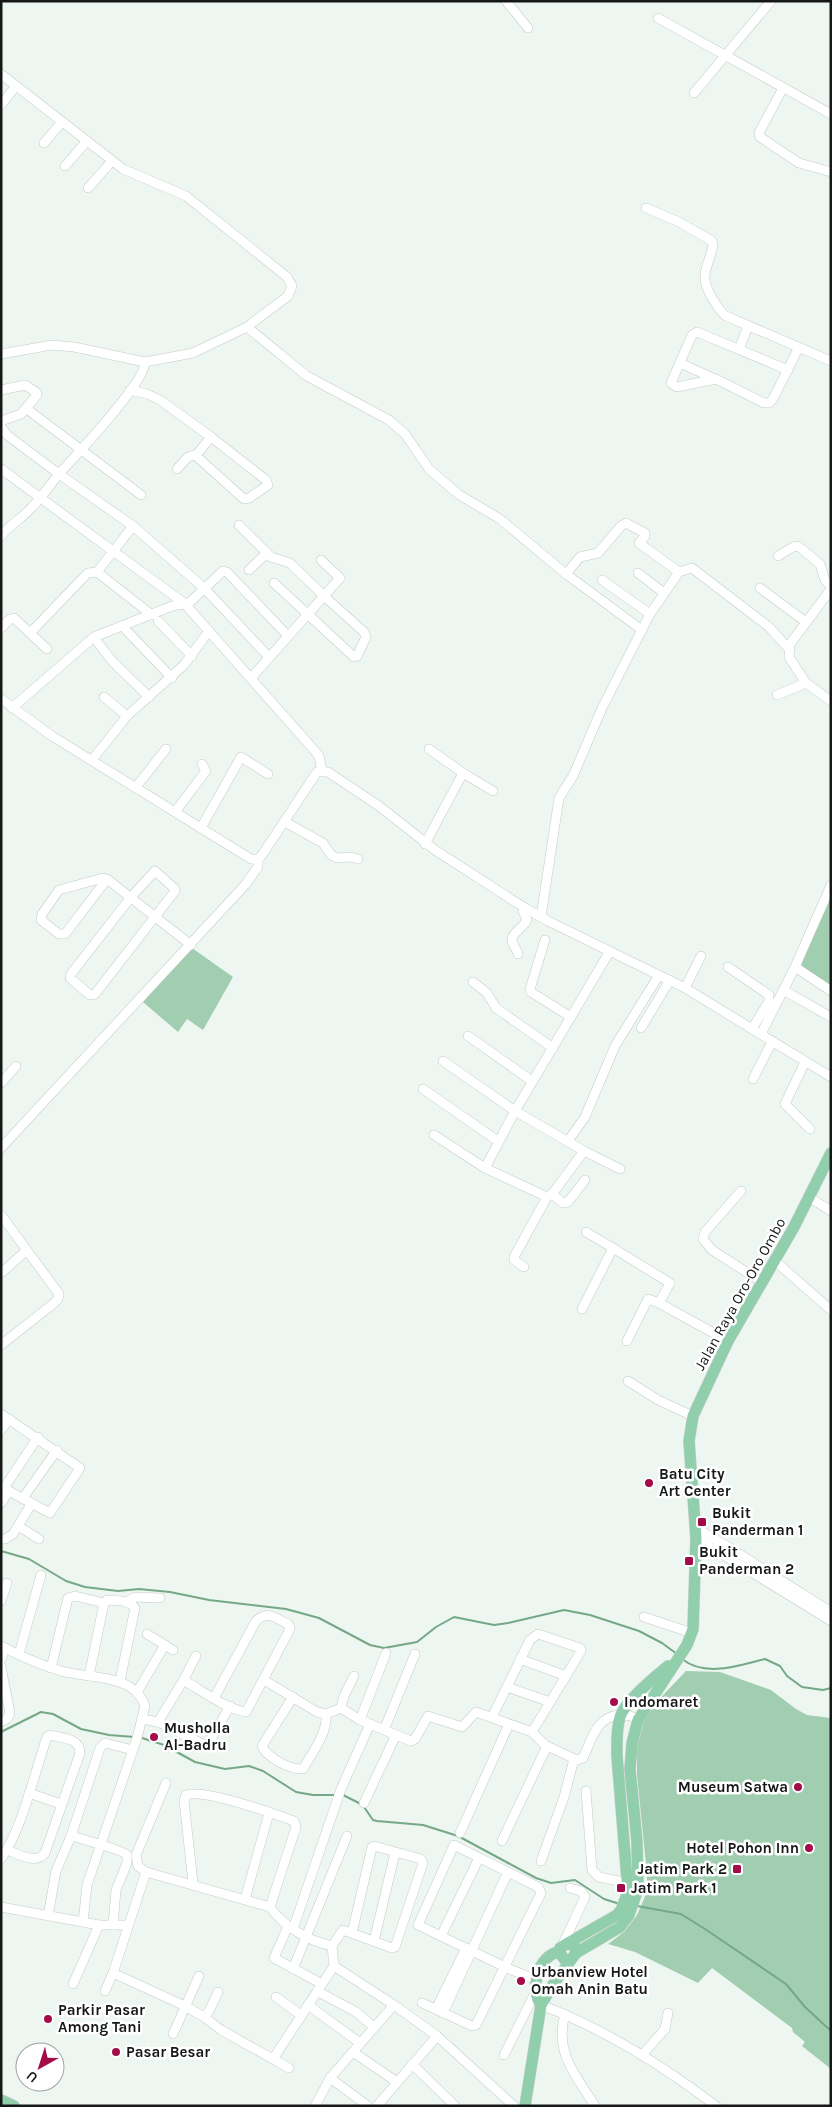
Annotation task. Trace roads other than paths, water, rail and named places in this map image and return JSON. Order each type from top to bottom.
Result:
[{"type":"main road","name":"Jalan Raya Oro-Oro Ombo","points":[[628,1906],[638,1889],[637,1842],[630,1769],[632,1743],[638,1720],[692,1633],[696,1533],[689,1441],[693,1416],[728,1341],[775,1262],[810,1198],[831,1153]]},
{"type":"main road","name":"Jalan Raya Oro-Oro Ombo","points":[[620,1715],[639,1693],[678,1657]]},
{"type":"main road","points":[[573,1957],[614,1932],[628,1906],[628,1883],[617,1756],[617,1734],[620,1715]]},
{"type":"main road","points":[[542,2005],[535,1993],[536,1980],[540,1968],[545,1962],[564,1946],[628,1906]]},
{"type":"main road","points":[[523,2105],[542,2005],[547,1993],[573,1957],[576,1948],[564,1946]]},
{"type":"main road","points":[[1,2100],[14,2106]]},
{"type":"street","points":[[506,1],[528,28]]},
{"type":"street","points":[[694,93],[771,1]]},
{"type":"street","points":[[658,18],[831,114]]},
{"type":"street","points":[[1,74],[129,173],[186,196],[291,282],[292,286],[288,296],[247,327],[193,353],[145,362],[74,347],[52,345],[1,354]]},
{"type":"street","points":[[1,106],[16,86]]},
{"type":"street","points":[[783,88],[759,133],[760,137],[799,163],[831,172]]},
{"type":"street","points":[[44,143],[62,122]]},
{"type":"street","points":[[65,166],[87,141]]},
{"type":"street","points":[[88,188],[112,161]]},
{"type":"street","points":[[646,208],[680,222],[712,241],[713,245],[704,275],[704,283],[720,312],[798,349],[831,361]]},
{"type":"street","points":[[739,348],[748,326]]},
{"type":"street","points":[[247,327],[307,376],[389,420],[406,434],[429,468],[458,494],[500,519],[566,574],[642,630]]},
{"type":"street","points":[[716,379],[674,387],[671,384],[694,332],[739,348],[788,370]]},
{"type":"street","points":[[680,363],[767,403],[773,399],[798,349]]},
{"type":"street","points":[[2,533],[31,509],[59,474],[82,450],[130,390],[144,370],[145,362]]},
{"type":"street","points":[[1,390],[25,385],[37,395],[27,409],[19,416],[1,421]]},
{"type":"street","points":[[130,390],[154,396],[212,437],[266,480],[268,485],[249,498],[244,499],[195,455]]},
{"type":"street","points":[[27,409],[141,495]]},
{"type":"street","points":[[3,434],[133,526],[204,588],[269,657]]},
{"type":"street","points":[[177,469],[188,457],[195,455],[212,437]]},
{"type":"street","points":[[1,469],[184,603],[314,750],[321,763],[322,771]]},
{"type":"street","points":[[566,574],[580,557],[598,553],[621,526],[626,523],[644,532],[645,536],[639,543],[680,572]]},
{"type":"street","points":[[97,572],[133,526]]},
{"type":"street","points":[[240,526],[274,559],[290,564],[366,634],[357,656],[354,657],[274,583]]},
{"type":"street","points":[[778,556],[798,546],[820,564],[824,580],[831,588],[788,648]]},
{"type":"street","points":[[249,570],[267,553]]},
{"type":"street","points":[[251,678],[309,614],[340,576],[321,560]]},
{"type":"street","points":[[541,918],[559,798],[573,776],[602,708],[650,614],[680,572],[687,568],[697,569],[769,627],[788,648],[789,657],[806,683],[831,701]]},
{"type":"street","points":[[12,708],[94,637],[155,618],[184,603],[191,602],[204,588],[225,571],[288,636]]},
{"type":"street","points":[[31,632],[88,573],[97,572],[155,618],[192,656]]},
{"type":"street","points":[[638,574],[664,593]]},
{"type":"street","points":[[602,580],[650,614]]},
{"type":"street","points":[[760,588],[806,622]]},
{"type":"street","points":[[1,628],[10,619],[14,618],[47,649]]},
{"type":"street","points":[[126,630],[172,678]]},
{"type":"street","points":[[92,760],[127,716],[172,678],[192,656],[209,631]]},
{"type":"street","points":[[98,643],[113,662],[149,697]]},
{"type":"street","points":[[777,695],[806,683]]},
{"type":"street","points":[[104,697],[127,716]]},
{"type":"street","points":[[1,700],[175,812],[251,859],[258,859]]},
{"type":"street","points":[[136,787],[166,749]]},
{"type":"street","points":[[429,749],[462,773],[493,791]]},
{"type":"street","points":[[201,828],[241,757],[268,774]]},
{"type":"street","points":[[175,812],[206,770],[202,764]]},
{"type":"street","points":[[1,1148],[245,886],[256,870],[258,859],[285,822],[317,772],[322,771],[328,772],[379,806],[425,844],[541,918],[685,988],[831,1077]]},
{"type":"street","points":[[425,844],[462,773]]},
{"type":"street","points":[[285,822],[323,843],[331,855],[337,858],[358,859]]},
{"type":"street","points":[[154,871],[175,890],[156,917],[93,995],[70,978],[71,974],[131,897],[154,871]]},
{"type":"street","points":[[107,879],[65,934],[59,934],[41,920],[42,914],[59,890],[100,878],[107,879],[190,945]]},
{"type":"street","points":[[756,1032],[783,990],[795,967],[831,885]]},
{"type":"street","points":[[518,954],[512,936],[526,924],[527,920],[523,911],[525,908]]},
{"type":"street","points":[[545,940],[530,989],[571,1017]]},
{"type":"street","points":[[485,1168],[515,1111],[610,952]]},
{"type":"street","points":[[685,988],[701,956]]},
{"type":"street","points":[[728,967],[769,995],[769,1001],[756,1032]]},
{"type":"street","points":[[795,967],[831,991]]},
{"type":"street","points":[[568,1141],[585,1117],[615,1046],[659,975]]},
{"type":"street","points":[[641,1028],[670,980]]},
{"type":"street","points":[[473,982],[488,994],[496,1008],[553,1048]]},
{"type":"street","points":[[783,990],[831,1017]]},
{"type":"street","points":[[468,1036],[532,1082]]},
{"type":"street","points":[[753,1079],[772,1042]]},
{"type":"street","points":[[443,1062],[515,1111],[620,1169]]},
{"type":"street","points":[[805,1062],[785,1104],[810,1129]]},
{"type":"street","points":[[1,1083],[16,1066]]},
{"type":"street","points":[[423,1089],[498,1141]]},
{"type":"street","points":[[434,1135],[485,1168],[563,1203],[568,1202],[585,1180]]},
{"type":"street","points":[[524,1267],[514,1260],[514,1257],[549,1196],[584,1150]]},
{"type":"street","points":[[741,1191],[705,1232],[703,1238],[712,1250],[762,1282]]},
{"type":"street","points":[[810,1198],[831,1211]]},
{"type":"street","points":[[1,1215],[55,1286],[59,1294],[58,1299],[1,1345]]},
{"type":"street","points":[[586,1232],[670,1283],[659,1303]]},
{"type":"street","points":[[582,1309],[613,1248]]},
{"type":"street","points":[[1,1273],[27,1250]]},
{"type":"street","points":[[775,1262],[831,1310]]},
{"type":"street","points":[[627,1341],[647,1300],[659,1303],[728,1341]]},
{"type":"street","points":[[628,1381],[658,1400],[693,1416]]},
{"type":"street","points":[[1,1430],[5,1416],[38,1437],[80,1468],[52,1512],[48,1513],[5,1488]]},
{"type":"street","points":[[1,1503],[5,1488],[38,1437]]},
{"type":"street","points":[[23,1498],[56,1450]]},
{"type":"street","points":[[5,1539],[10,1537],[32,1503]]},
{"type":"street","points":[[18,1526],[39,1539]]},
{"type":"street","points":[[696,1533],[730,1548],[831,1612]]},
{"type":"street","points":[[696,1533],[831,1621]]},
{"type":"street","points":[[19,1654],[41,1575]]},
{"type":"street","points":[[1,1601],[7,1583]]},
{"type":"street","points":[[51,1668],[68,1598],[74,1596],[104,1603],[107,1600],[126,1602],[132,1604],[135,1608],[120,1682]]},
{"type":"street","points":[[126,1602],[135,1597],[143,1596],[160,1598]]},
{"type":"street","points":[[89,1676],[104,1603]]},
{"type":"street","points":[[183,1681],[214,1698],[230,1706],[246,1712],[290,1628],[289,1625],[266,1614],[260,1618],[251,1627],[214,1698]]},
{"type":"street","points":[[644,1617],[692,1633]]},
{"type":"street","points":[[136,1692],[169,1648],[147,1634]]},
{"type":"street","points":[[492,1717],[530,1640],[536,1634],[578,1647],[581,1651],[532,1732]]},
{"type":"street","points":[[1,1660],[3,1647],[51,1668],[120,1682],[136,1692],[145,1706],[133,1750],[87,1885],[83,1922]]},
{"type":"street","points":[[360,1720],[386,1652]]},
{"type":"street","points":[[384,1730],[414,1654]]},
{"type":"street","points":[[158,1722],[196,1656]]},
{"type":"street","points":[[520,1659],[566,1676]]},
{"type":"street","points":[[1,1667],[10,1713],[7,1719],[1,1722]]},
{"type":"street","points":[[341,1708],[344,1696],[354,1676]]},
{"type":"street","points":[[264,1680],[317,1712],[326,1714],[341,1708]]},
{"type":"street","points":[[507,1687],[550,1702]]},
{"type":"street","points":[[293,1697],[262,1746],[266,1753],[294,1769],[303,1769],[324,1731],[326,1714]]},
{"type":"street","points":[[142,1719],[158,1722],[207,1746],[230,1706]]},
{"type":"street","points":[[341,1708],[360,1720],[413,1741],[429,1716],[462,1728],[475,1712],[532,1732],[547,1746],[579,1760],[583,1758],[602,1720],[610,1716],[620,1715],[630,1715],[638,1720]]},
{"type":"street","points":[[370,1724],[339,1795],[290,1927],[274,1958],[294,1969],[356,2012],[374,2027]]},
{"type":"street","points":[[460,1834],[509,1724]]},
{"type":"street","points":[[364,1804],[396,1735]]},
{"type":"street","points":[[1,1859],[7,1850],[29,1793],[47,1737],[76,1742],[80,1746],[80,1753],[45,1853],[36,1860],[7,1850]]},
{"type":"street","points":[[48,1916],[54,1879],[72,1836],[100,1748],[105,1743],[133,1750]]},
{"type":"street","points":[[502,1841],[547,1746]]},
{"type":"street","points":[[541,1861],[564,1797],[574,1759]]},
{"type":"street","points":[[166,1783],[136,1855],[138,1866],[146,1872],[192,1883],[270,1907],[282,1922],[308,1937],[332,1946]]},
{"type":"street","points":[[586,1791],[592,1870],[599,1877],[628,1883]]},
{"type":"street","points":[[29,1793],[61,1804]]},
{"type":"street","points":[[192,1883],[185,1815],[186,1795],[191,1793],[218,1798],[294,1821],[296,1827],[270,1907]]},
{"type":"street","points":[[245,1899],[269,1813]]},
{"type":"street","points":[[72,1836],[100,1846],[123,1851],[128,1859],[116,1890],[113,1925]]},
{"type":"street","points":[[294,1969],[348,1836]]},
{"type":"street","points":[[422,2003],[472,2026],[476,2025],[505,1968],[541,1894],[538,1887],[454,1845],[418,1925],[505,1968],[536,1980]]},
{"type":"street","points":[[273,2059],[334,1966],[332,1946],[341,1930],[392,1948],[395,1947],[422,1861],[374,1846],[372,1847],[352,1933]]},
{"type":"street","points":[[374,1941],[395,1853]]},
{"type":"street","points":[[442,1936],[479,1858]]},
{"type":"street","points":[[105,1992],[135,1909],[146,1872]]},
{"type":"street","points":[[440,2011],[508,1872]]},
{"type":"street","points":[[564,1946],[585,1897],[581,1891],[570,1888]]},
{"type":"street","points":[[1,1918],[3,1907],[99,1925],[128,1925]]},
{"type":"street","points":[[73,1984],[99,1925]]},
{"type":"street","points":[[334,1966],[437,2036],[523,2105]]},
{"type":"street","points":[[113,1973],[185,2006],[221,2030],[289,2068]]},
{"type":"street","points":[[173,2034],[199,1976]]},
{"type":"street","points":[[204,2017],[218,1992]]},
{"type":"street","points":[[504,2055],[535,1993]]},
{"type":"street","points":[[276,1998],[301,2015]]},
{"type":"street","points":[[308,2005],[360,2043]]},
{"type":"street","points":[[315,2105],[330,2078],[394,2005]]},
{"type":"street","points":[[542,2005],[565,2014],[643,2054],[675,2074],[716,2106]]},
{"type":"street","points":[[643,2054],[665,2029],[668,2013]]},
{"type":"street","points":[[565,2014],[562,2030],[564,2053],[595,2106]]},
{"type":"street","points":[[378,2106],[437,2036]]},
{"type":"street","points":[[353,2052],[397,2082]]},
{"type":"street","points":[[412,2064],[455,2106]]},
{"type":"street","points":[[330,2078],[368,2106]]},
{"type":"waterway","points":[[1,1551],[29,1559],[66,1581],[85,1587],[118,1591],[139,1589],[170,1592],[209,1600],[286,1609],[319,1618],[370,1645],[384,1648],[417,1642],[436,1627],[454,1617],[494,1625],[564,1610],[590,1615],[639,1631],[662,1643],[677,1654]]},
{"type":"waterway","points":[[682,1659],[691,1665],[712,1669],[734,1667],[765,1659],[780,1666],[787,1676],[802,1687],[823,1690],[831,1688]]},
{"type":"waterway","points":[[1,1732],[41,1712],[53,1714],[81,1729],[109,1735],[135,1737]]},
{"type":"waterway","points":[[139,1737],[164,1745],[195,1762],[225,1769],[249,1766],[263,1771],[296,1792],[313,1795],[336,1795]]},
{"type":"waterway","points":[[343,1795],[361,1804]]},
{"type":"waterway","points":[[364,1807],[373,1820],[423,1825],[458,1836],[536,1878],[551,1883],[575,1880],[604,1899],[620,1904]]},
{"type":"waterway","points":[[637,1906],[681,1914],[705,1929],[786,1984],[805,2007],[831,2031]]},
{"type":"place","name":"Batu City Art Center","points":[[649,1483]]},
{"type":"place","name":"Bukit Panderman 1","points":[[702,1522]]},
{"type":"place","name":"Bukit Panderman 2","points":[[689,1561]]},
{"type":"place","name":"Indomaret","points":[[614,1702]]},
{"type":"place","name":"Musholla Al-Badru","points":[[154,1737]]},
{"type":"place","name":"Museum Satwa","points":[[798,1787]]},
{"type":"place","name":"Hotel Pohon Inn","points":[[809,1848]]},
{"type":"place","name":"Jatim Park 2","points":[[737,1869]]},
{"type":"place","name":"Jatim Park 1","points":[[621,1888]]},
{"type":"place","name":"Urbanview Hotel Omah Anin Batu","points":[[521,1981]]},
{"type":"place","name":"Parkir Pasar Among Tani","points":[[48,2019]]},
{"type":"place","name":"Pasar Besar","points":[[116,2052]]}]
